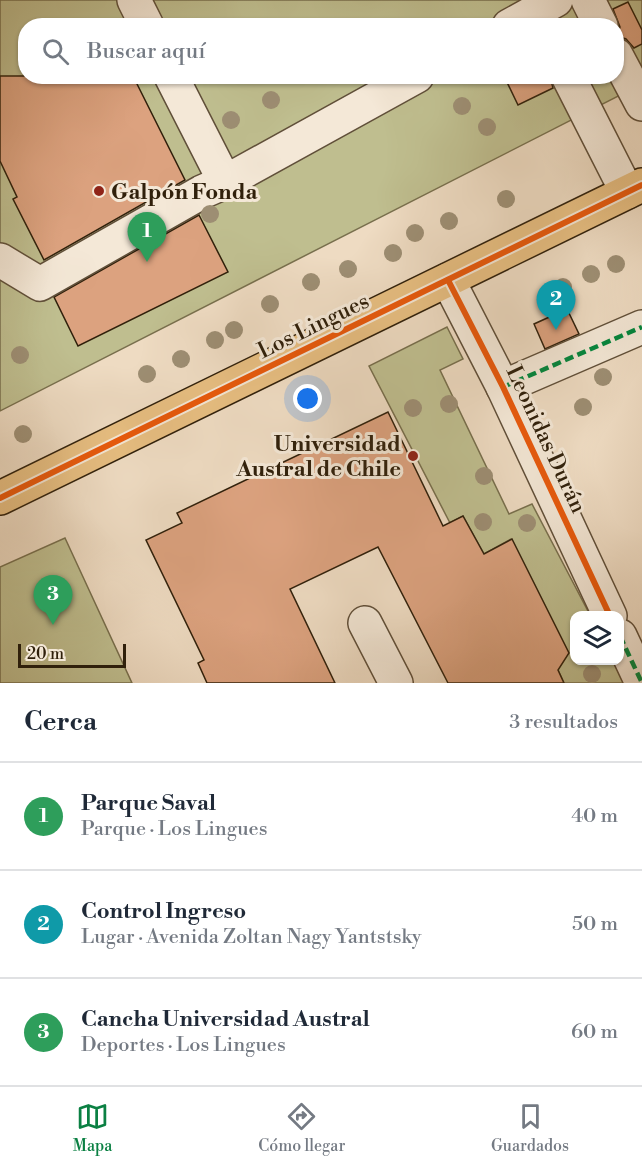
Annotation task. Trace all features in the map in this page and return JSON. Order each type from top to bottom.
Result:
[{"type":"main road","name":"Los Lingues","points":[[0,498],[634,189]]},
{"type":"street","points":[[134,0],[143,18]]},
{"type":"street","points":[[588,0],[597,18]]},
{"type":"street","points":[[624,70],[642,104]]},
{"type":"street","points":[[175,84],[225,182]]},
{"type":"street","points":[[0,260],[40,284],[202,192],[225,182],[403,84]]},
{"type":"street","points":[[573,84],[634,189]]},
{"type":"street","name":"Leonidas Durán","points":[[448,280],[503,387],[608,611]]},
{"type":"street","points":[[503,387],[642,327]]},
{"type":"street","points":[[365,623],[396,683]]},
{"type":"street","points":[[624,645],[642,683]]},
{"type":"shaded area","points":[[0,0],[642,0],[642,84],[0,411]]},
{"type":"shaded area","points":[[447,327],[463,359],[440,370],[509,514],[532,504],[588,611],[570,611],[570,665],[615,665],[625,683],[564,683],[511,539],[484,554],[463,516],[450,523],[369,366]]},
{"type":"shaded area","points":[[65,538],[132,683],[0,683],[0,567]]},
{"type":"building","points":[[628,2],[642,30],[642,44],[634,48],[624,38],[624,18],[616,18],[613,9]]},
{"type":"building","points":[[0,76],[18,76],[18,84],[137,84],[185,180],[44,260],[13,199],[17,197],[0,161]]},
{"type":"building","points":[[508,84],[552,84],[553,88],[518,105]]},
{"type":"building","points":[[199,215],[228,272],[78,346],[54,297]]},
{"type":"building","points":[[567,309],[579,334],[545,349],[534,324]]},
{"type":"building","points":[[388,412],[443,526],[463,516],[484,554],[512,539],[569,653],[558,670],[564,683],[448,683],[378,547],[290,589],[335,683],[207,683],[198,663],[204,660],[146,540],[182,523],[177,513]]},
{"type":"marked path","points":[[503,387],[642,327]]},
{"type":"marked path","points":[[624,645],[642,683]]},
{"type":"cycle path","points":[[0,498],[642,185]]},
{"type":"cycle path","points":[[448,280],[503,387],[608,611]]},
{"type":"place","name":"Galpón Fonda","points":[[99,191]]},
{"type":"place","name":"Parque Saval","points":[[147,262]]},
{"type":"place","name":"Control Ingreso","points":[[556,330]]},
{"type":"place","name":"Universidad Austral de Chile","points":[[413,456]]},
{"type":"place","name":"Cancha Universidad Austral","points":[[53,625]]}]
